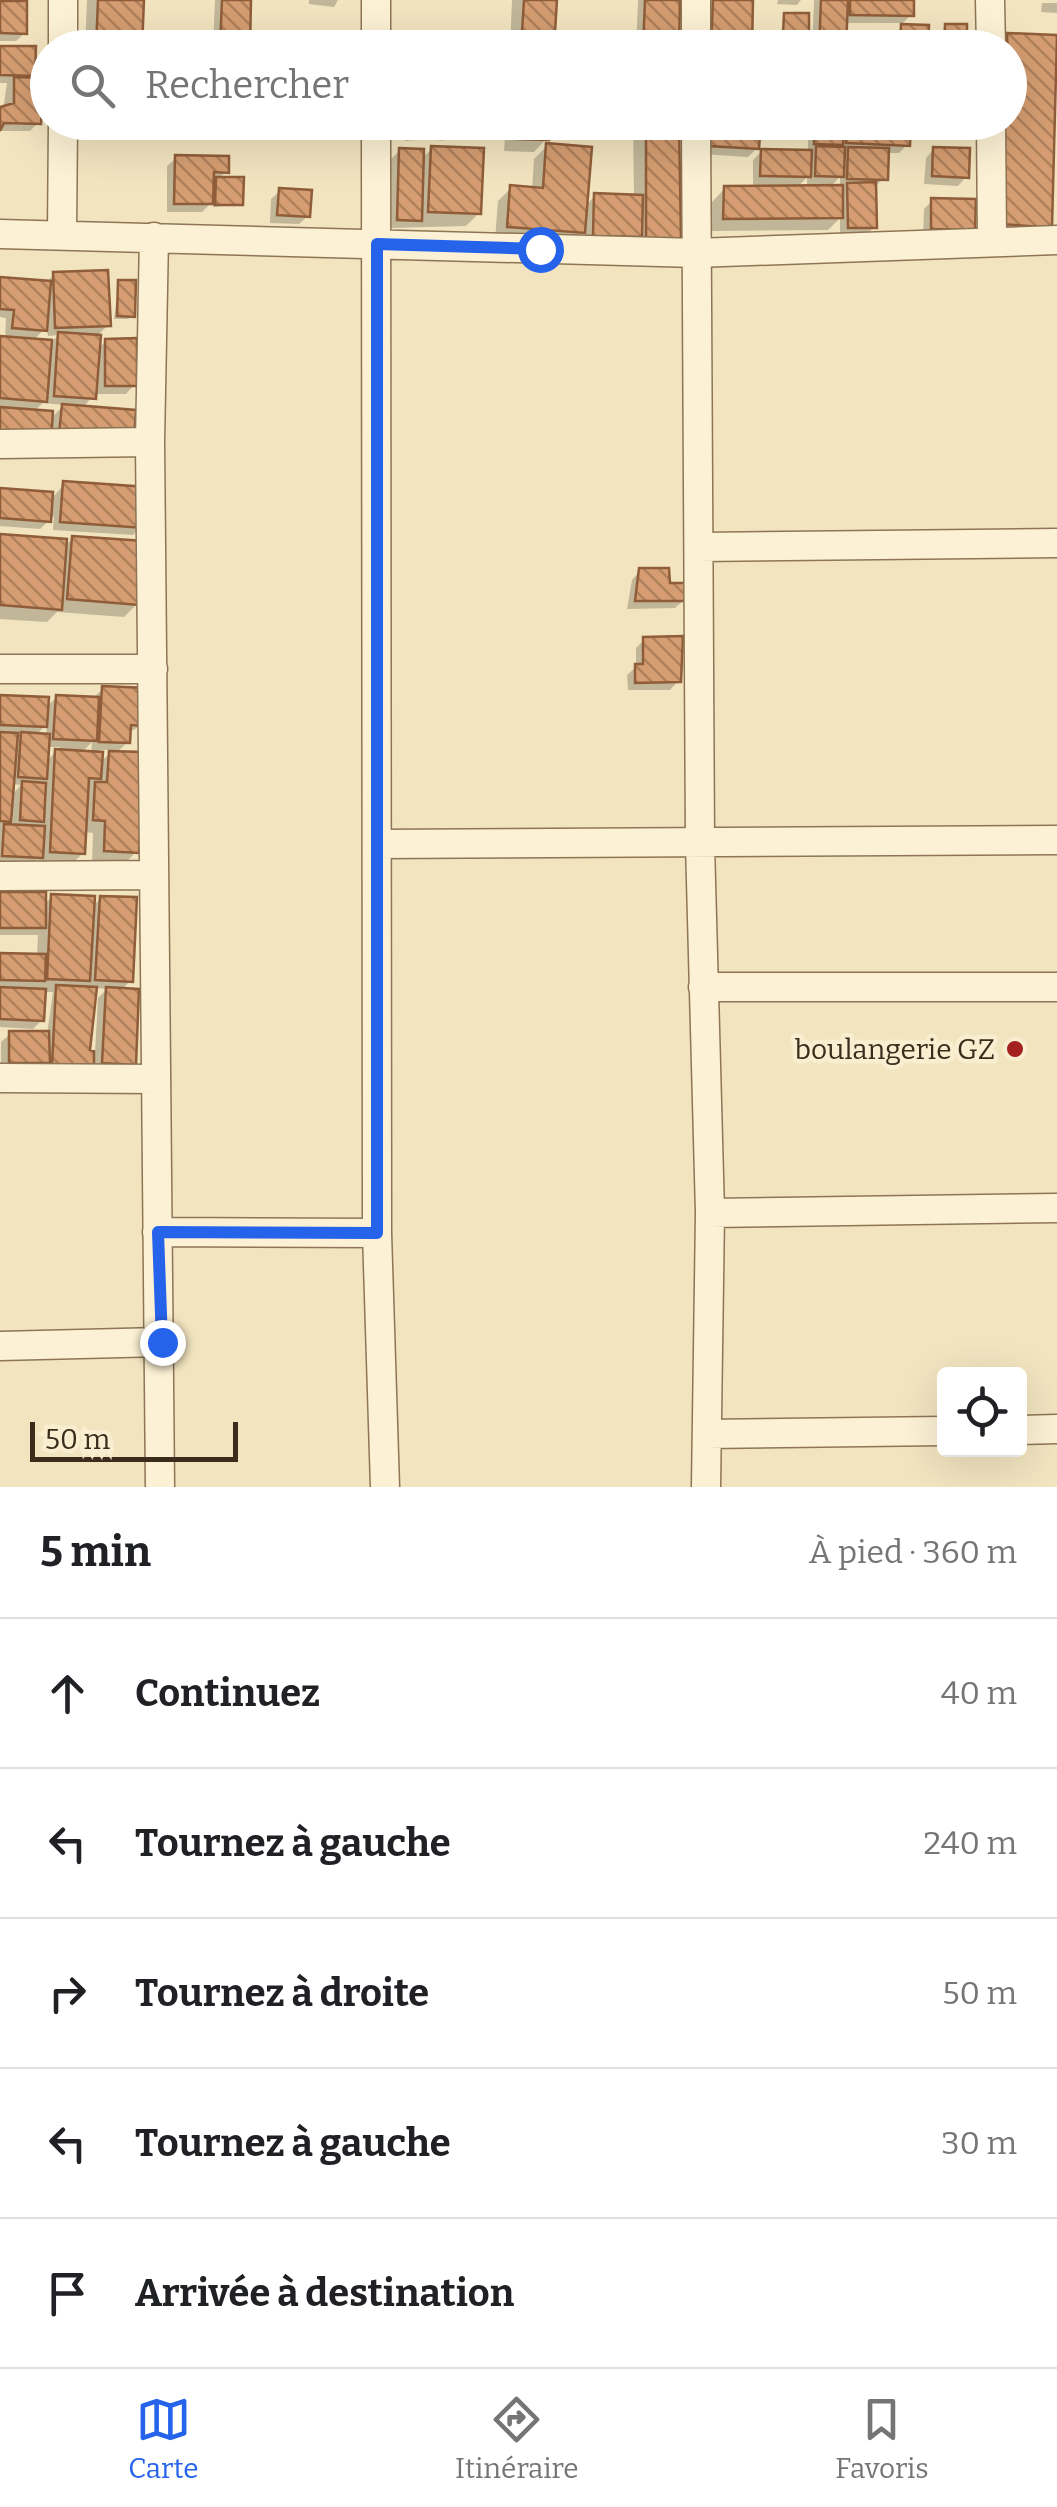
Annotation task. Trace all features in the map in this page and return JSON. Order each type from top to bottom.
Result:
[{"type":"street","points":[[63,0],[63,30]]},
{"type":"street","points":[[376,0],[376,30]]},
{"type":"street","points":[[696,0],[696,30]]},
{"type":"street","points":[[990,0],[991,30]]},
{"type":"street","points":[[62,233],[63,140]]},
{"type":"street","points":[[376,140],[377,1233],[385,1487]]},
{"type":"street","points":[[696,140],[700,844],[710,1214],[706,1487]]},
{"type":"street","points":[[991,140],[992,240]]},
{"type":"street","points":[[0,234],[696,253],[1057,240]]},
{"type":"street","points":[[154,237],[150,442],[162,1342],[160,1487]]},
{"type":"street","points":[[0,444],[150,442]]},
{"type":"street","points":[[700,548],[1057,544]]},
{"type":"street","points":[[0,669],[153,668]]},
{"type":"street","points":[[377,844],[1057,840]]},
{"type":"street","points":[[0,876],[154,875]]},
{"type":"street","points":[[703,987],[1057,987]]},
{"type":"street","points":[[0,1078],[156,1079]]},
{"type":"street","points":[[710,1214],[1057,1208]]},
{"type":"street","points":[[158,1232],[377,1233]]},
{"type":"street","points":[[0,1346],[162,1342]]},
{"type":"street","points":[[1027,1430],[1057,1430]]},
{"type":"street","points":[[707,1434],[937,1431]]},
{"type":"building","points":[[98,0],[144,0],[143,30],[97,30]]},
{"type":"building","points":[[222,0],[251,0],[250,30],[221,30]]},
{"type":"building","points":[[524,0],[557,0],[555,30],[522,30]]},
{"type":"building","points":[[645,0],[680,0],[679,30],[644,30]]},
{"type":"building","points":[[713,0],[753,0],[752,30],[712,30]]},
{"type":"building","points":[[821,0],[848,0],[847,30],[820,30]]},
{"type":"building","points":[[850,0],[914,0],[914,16],[850,15]]},
{"type":"building","points":[[0,1],[27,1],[27,34],[0,33]]},
{"type":"building","points":[[784,13],[809,13],[809,30],[783,30]]},
{"type":"building","points":[[901,24],[929,25],[929,30],[901,30]]},
{"type":"building","points":[[945,24],[967,24],[967,30],[945,30]]},
{"type":"building","points":[[1027,34],[1057,35],[1052,228],[1002,224],[1004,140],[1027,140]]},
{"type":"building","points":[[0,46],[30,46],[30,76],[0,75]]},
{"type":"building","points":[[14,77],[30,78],[30,124],[4,123],[0,131],[0,107],[14,103]]},
{"type":"building","points":[[646,140],[679,140],[681,239],[646,238]]},
{"type":"building","points":[[709,140],[760,140],[759,149],[709,146]]},
{"type":"building","points":[[814,140],[843,140],[843,145],[814,144]]},
{"type":"building","points":[[846,140],[910,140],[910,146],[846,143]]},
{"type":"building","points":[[546,143],[592,147],[585,233],[507,227],[510,185],[543,188]]},
{"type":"building","points":[[431,146],[484,148],[481,214],[428,212]]},
{"type":"building","points":[[816,146],[845,147],[844,177],[815,176]]},
{"type":"building","points":[[848,147],[889,148],[888,180],[847,179]]},
{"type":"building","points":[[933,147],[970,148],[969,178],[932,176]]},
{"type":"building","points":[[399,148],[424,149],[422,221],[397,220]]},
{"type":"building","points":[[761,149],[812,150],[811,177],[760,176]]},
{"type":"building","points":[[175,155],[229,156],[229,173],[214,172],[213,204],[174,204]]},
{"type":"building","points":[[216,177],[244,177],[243,205],[215,205]]},
{"type":"building","points":[[876,182],[877,228],[848,228],[847,183]]},
{"type":"building","points":[[843,185],[843,218],[723,219],[724,186]]},
{"type":"building","points":[[279,188],[312,190],[310,217],[277,215]]},
{"type":"building","points":[[594,193],[643,195],[642,237],[593,236]]},
{"type":"building","points":[[931,198],[976,199],[975,230],[931,229]]},
{"type":"building","points":[[108,270],[111,326],[55,328],[53,272]]},
{"type":"building","points":[[0,277],[51,281],[47,331],[12,328],[14,310],[0,309]]},
{"type":"building","points":[[118,280],[136,280],[135,317],[117,316]]},
{"type":"building","points":[[58,332],[101,335],[96,399],[54,396]]},
{"type":"building","points":[[0,336],[52,340],[47,402],[0,398]]},
{"type":"building","points":[[137,338],[137,386],[105,386],[105,339]]},
{"type":"building","points":[[62,404],[136,410],[134,439],[59,434]]},
{"type":"building","points":[[0,407],[53,411],[51,442],[0,438]]},
{"type":"building","points":[[63,481],[147,487],[144,528],[60,522]]},
{"type":"building","points":[[0,488],[53,492],[51,522],[0,518]]},
{"type":"building","points":[[0,534],[67,539],[62,610],[0,605]]},
{"type":"building","points":[[72,536],[144,541],[139,605],[67,599]]},
{"type":"building","points":[[639,568],[669,568],[670,583],[686,583],[686,601],[635,601]]},
{"type":"building","points":[[683,636],[681,682],[635,683],[635,664],[643,664],[643,637]]},
{"type":"building","points":[[102,686],[147,688],[145,726],[131,725],[130,743],[99,742]]},
{"type":"building","points":[[0,695],[49,697],[47,727],[0,725]]},
{"type":"building","points":[[56,695],[99,697],[97,741],[53,739]]},
{"type":"building","points":[[0,732],[18,733],[11,822],[0,821]]},
{"type":"building","points":[[21,732],[50,734],[47,779],[18,777]]},
{"type":"building","points":[[55,749],[103,752],[101,779],[89,778],[85,854],[50,852]]},
{"type":"building","points":[[109,751],[144,752],[139,853],[104,851],[105,821],[93,820],[95,782],[107,782]]},
{"type":"building","points":[[22,781],[46,783],[44,822],[20,820]]},
{"type":"building","points":[[4,824],[45,826],[43,858],[2,856]]},
{"type":"building","points":[[0,892],[46,892],[46,928],[0,928]]},
{"type":"building","points":[[51,894],[95,896],[90,981],[47,979]]},
{"type":"building","points":[[100,896],[137,897],[133,982],[95,980]]},
{"type":"building","points":[[0,953],[46,954],[45,981],[0,980]]},
{"type":"building","points":[[56,985],[97,987],[90,1050],[94,1051],[94,1068],[52,1066]]},
{"type":"building","points":[[0,987],[46,989],[44,1021],[0,1019]]},
{"type":"building","points":[[106,987],[139,989],[136,1065],[102,1063]]},
{"type":"building","points":[[9,1031],[49,1031],[50,1063],[9,1063]]},
{"type":"place","name":"boulangerie GZ","points":[[1015,1049]]},
{"type":"route","points":[[162,1342],[158,1232],[377,1233],[377,244],[540,249]]}]
